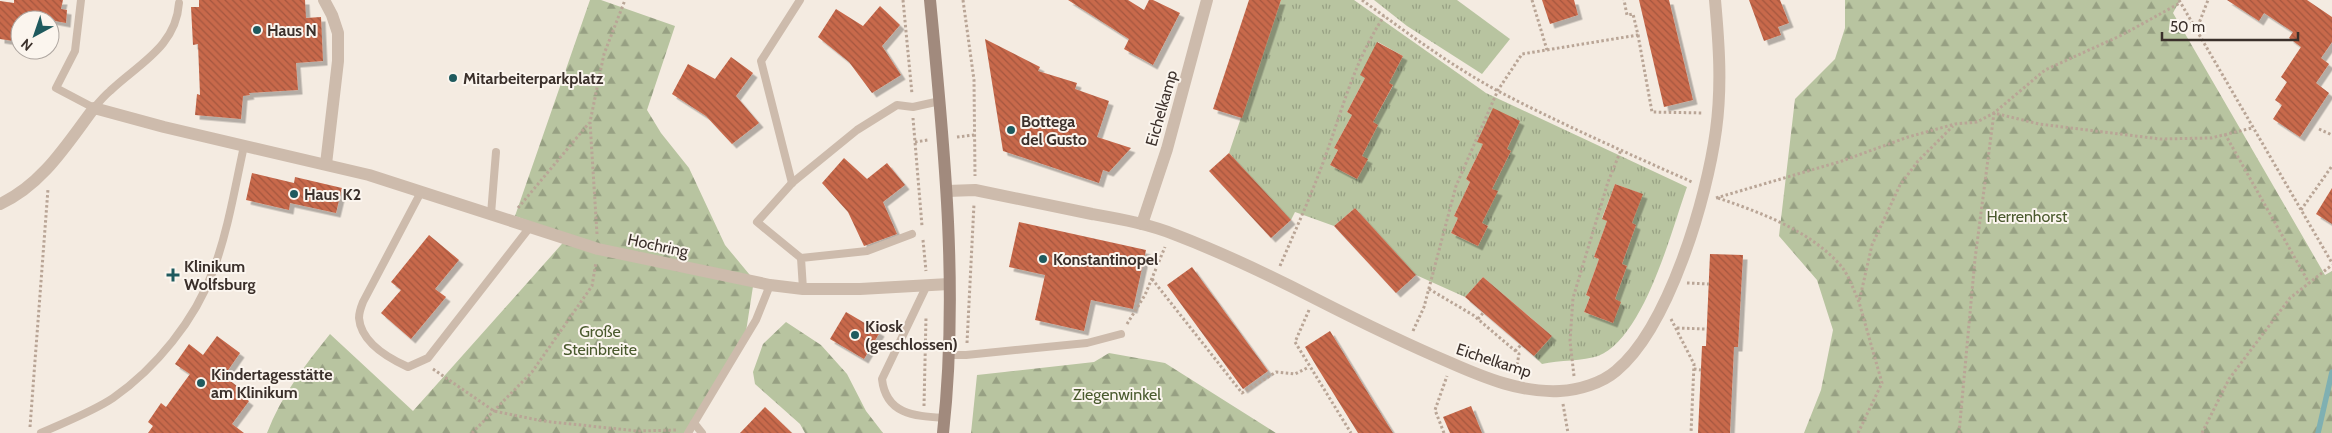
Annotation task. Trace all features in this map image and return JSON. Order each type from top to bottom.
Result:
[{"type":"street","points":[[324,0],[332,15],[338,33],[338,61],[326,164]]},
{"type":"street","points":[[930,0],[947,191],[948,355],[943,433]]},
{"type":"street","name":"Eichelkamp","points":[[1142,224],[1167,149],[1207,0]]},
{"type":"street","name":"Eichelkamp","points":[[947,191],[975,190],[1142,224],[1172,233],[1275,278],[1406,345],[1478,375],[1513,386],[1560,391],[1576,389],[1614,373],[1630,357],[1643,340],[1658,312],[1685,254],[1704,187],[1716,130],[1721,62],[1715,0]]},
{"type":"street","name":"Hochring","points":[[94,108],[369,175],[598,249],[770,285],[803,289],[860,290],[949,284]]},
{"type":"street","points":[[0,204],[13,198],[30,186],[50,166],[94,108]]},
{"type":"lane","points":[[80,0],[74,51],[56,88],[94,108],[110,90],[153,56],[171,33],[176,23],[179,3]]},
{"type":"lane","points":[[792,184],[761,61],[800,0]]},
{"type":"lane","points":[[912,234],[867,251],[801,258],[757,222],[792,184],[857,130],[897,105],[913,107],[940,101]]},
{"type":"lane","points":[[42,433],[112,398],[136,380],[162,354],[197,307],[212,272],[222,241],[244,146]]},
{"type":"lane","points":[[491,214],[496,152]]},
{"type":"lane","points":[[421,192],[363,302],[359,317],[364,335],[389,359],[408,367],[428,358],[530,228]]},
{"type":"lane","points":[[801,258],[803,289]]},
{"type":"lane","points":[[927,284],[882,379],[884,392],[894,406],[909,415],[945,418]]},
{"type":"lane","points":[[702,433],[691,429],[756,320],[770,285]]},
{"type":"lane","points":[[948,355],[966,355],[1087,343],[1121,334]]},
{"type":"path","points":[[904,0],[922,228]]},
{"type":"path","points":[[963,0],[974,80],[975,190],[966,355]]},
{"type":"path","points":[[1362,0],[1412,38],[1498,90],[1621,150],[1704,187]]},
{"type":"path","points":[[1532,0],[1547,50]]},
{"type":"path","points":[[1624,0],[1627,15],[1634,14],[1652,112],[1717,114]]},
{"type":"path","points":[[2196,31],[2208,0]]},
{"type":"path","points":[[1699,206],[1717,198],[1842,161],[1908,137],[1955,124],[1977,122],[1994,113],[2045,70],[2122,34],[2180,1],[2332,264],[2290,298],[2229,379],[2202,433]]},
{"type":"path","points":[[1275,278],[1324,161],[1352,74],[1369,39],[1384,16]]},
{"type":"path","points":[[1406,345],[1424,307],[1456,186],[1498,90],[1522,54],[1638,35]]},
{"type":"path","points":[[1994,113],[2039,124],[2160,139],[2211,138],[2252,128]]},
{"type":"path","points":[[1959,433],[1975,259],[1994,113]]},
{"type":"path","points":[[509,220],[590,122]]},
{"type":"path","points":[[1859,302],[1872,245],[1900,185],[1918,161],[1955,124]]},
{"type":"path","points":[[2318,129],[2332,135]]},
{"type":"path","points":[[2225,134],[2309,283]]},
{"type":"path","points":[[1576,389],[1570,341],[1573,298],[1608,182],[1621,150]]},
{"type":"path","points":[[29,433],[50,166]]},
{"type":"path","points":[[2301,210],[2332,166]]},
{"type":"path","points":[[1717,198],[1769,215],[1817,245],[1842,268],[1859,302],[1882,383],[1858,433]]},
{"type":"path","points":[[1121,334],[1152,279],[1172,233]]},
{"type":"path","points":[[923,237],[927,284]]},
{"type":"path","points":[[1152,279],[1242,393],[1276,372],[1295,374],[1309,367]]},
{"type":"path","points":[[1675,279],[1681,282],[1709,284]]},
{"type":"path","points":[[1429,289],[1478,319],[1519,354],[1513,386]]},
{"type":"path","points":[[1314,298],[1295,342],[1351,433]]},
{"type":"path","points":[[1658,312],[1673,320],[1694,364],[1691,433]]},
{"type":"path","points":[[924,417],[926,313]]},
{"type":"path","points":[[1478,319],[1483,313]]},
{"type":"path","points":[[1677,328],[1705,329]]},
{"type":"path","points":[[1516,351],[1521,345]]},
{"type":"path","points":[[422,362],[494,411],[543,420],[637,431],[691,429]]},
{"type":"path","points":[[1444,433],[1435,410],[1451,363]]},
{"type":"path","points":[[1694,369],[1701,370]]},
{"type":"path","points":[[1560,391],[1568,433]]},
{"type":"path","points":[[1692,414],[1699,414]]},
{"type":"green space","name":"Große Steinbreite","points":[[590,0],[601,0],[675,26],[647,110],[661,133],[689,168],[725,245],[754,280],[745,338],[688,433],[267,433],[286,394],[330,334],[413,411],[569,236],[515,216]]},
{"type":"green space","points":[[1281,0],[1354,0],[1486,93],[1687,187],[1654,282],[1629,328],[1614,345],[1598,356],[1542,364],[1534,356],[1552,336],[1483,277],[1465,297],[1416,275],[1355,208],[1334,226],[1295,212],[1291,220],[1229,153]],"holes":[[[1378,42],[1403,56],[1389,83],[1393,86],[1373,122],[1378,125],[1362,156],[1367,160],[1357,179],[1330,165],[1338,150],[1334,148],[1352,115],[1347,112],[1365,78]],[[1520,121],[1507,149],[1511,151],[1492,189],[1497,192],[1482,223],[1488,226],[1478,246],[1451,233],[1458,218],[1454,216],[1470,182],[1466,179],[1483,144],[1478,142]],[[1615,184],[1642,194],[1632,223],[1636,225],[1622,264],[1627,266],[1615,299],[1613,323],[1584,312],[1590,297],[1586,295],[1599,259],[1594,257],[1607,221],[1602,218]]]},
{"type":"green space","points":[[1374,0],[1457,0],[1510,39],[1482,74],[1407,26]]},
{"type":"green space","name":"Herrenhorst","points":[[1845,0],[2180,0],[2173,13],[2325,275],[2332,271],[2332,433],[1804,433],[1821,390],[1833,330],[1817,280],[1779,236],[1795,99],[1835,59],[1845,28]]},
{"type":"green space","points":[[786,322],[821,345],[847,374],[866,411],[883,433],[805,433],[800,424],[755,384],[753,372],[763,344]]},
{"type":"green space","name":"Ziegenwinkel","points":[[1109,353],[1165,363],[1276,433],[971,433],[977,375],[1094,362]]},
{"type":"building","points":[[14,0],[63,0],[61,9],[67,10],[66,23],[60,22],[60,10],[10,10],[10,40],[0,39],[0,1],[14,3]]},
{"type":"building","points":[[199,0],[305,0],[306,18],[321,17],[323,61],[296,63],[298,90],[249,93],[250,95],[243,96],[241,119],[195,115],[197,94],[200,95],[198,44],[193,45],[191,7],[199,7]]},
{"type":"building","points":[[1068,0],[1128,0],[1144,10],[1149,0],[1153,0],[1180,13],[1153,65],[1124,49],[1129,39]]},
{"type":"building","points":[[1249,0],[1281,0],[1242,118],[1213,109]]},
{"type":"building","points":[[1542,0],[1574,0],[1578,15],[1550,24]]},
{"type":"building","points":[[1639,0],[1669,0],[1693,100],[1664,107]]},
{"type":"building","points":[[1749,0],[1780,0],[1789,23],[1778,27],[1781,35],[1764,41]]},
{"type":"building","points":[[2227,0],[2307,0],[2332,17],[2332,42],[2321,58],[2329,64],[2316,83],[2329,93],[2300,137],[2273,119],[2282,105],[2275,100],[2287,82],[2281,77],[2301,47],[2289,38],[2293,32],[2264,13],[2259,21]]},
{"type":"building","points":[[880,6],[900,25],[882,46],[901,75],[872,93],[849,62],[818,37],[836,9],[863,26]]},
{"type":"building","points":[[985,39],[1040,67],[1038,71],[1077,83],[1075,89],[1109,101],[1097,137],[1131,148],[1109,172],[1103,170],[1099,183],[1003,151]]},
{"type":"building","points":[[1377,42],[1403,56],[1389,83],[1393,85],[1373,122],[1378,125],[1362,156],[1368,159],[1357,179],[1330,165],[1338,150],[1334,148],[1352,115],[1347,112],[1365,78],[1360,75]]},
{"type":"building","points":[[731,57],[753,73],[736,96],[759,123],[732,144],[706,116],[672,94],[688,64],[715,79]]},
{"type":"building","points":[[1493,108],[1520,121],[1507,149],[1511,151],[1492,189],[1498,191],[1482,223],[1488,226],[1478,246],[1451,233],[1458,218],[1454,216],[1470,182],[1466,179],[1483,144],[1477,142]]},
{"type":"building","points":[[1229,153],[1291,220],[1271,238],[1209,171]]},
{"type":"building","points":[[844,158],[867,179],[887,163],[905,185],[883,202],[897,234],[864,246],[848,212],[822,183]]},
{"type":"building","name":"Haus K2","points":[[252,173],[294,183],[295,177],[342,188],[336,213],[290,203],[289,210],[246,200]]},
{"type":"building","points":[[1615,184],[1643,194],[1632,223],[1636,225],[1622,264],[1627,266],[1615,299],[1621,302],[1613,323],[1584,312],[1590,297],[1586,295],[1599,259],[1594,257],[1607,221],[1602,219]]},
{"type":"building","points":[[2332,188],[2332,224],[2316,214]]},
{"type":"building","points":[[1355,208],[1416,275],[1396,293],[1334,226]]},
{"type":"building","points":[[1019,222],[1146,250],[1133,309],[1091,300],[1084,331],[1035,320],[1045,275],[1009,267]]},
{"type":"building","points":[[429,235],[459,260],[435,289],[446,297],[411,339],[381,313],[401,290],[391,282]]},
{"type":"building","points":[[1710,254],[1743,255],[1738,347],[1734,347],[1730,433],[1698,433],[1702,346],[1706,346]]},
{"type":"building","points":[[1192,267],[1268,371],[1243,389],[1167,285]]},
{"type":"building","points":[[1483,277],[1552,336],[1534,356],[1465,297]]},
{"type":"building","name":"Kiosk (geschlossen)","points":[[846,312],[880,332],[864,359],[830,339]]},
{"type":"building","points":[[1330,331],[1393,433],[1358,433],[1317,367],[1305,347]]},
{"type":"building","name":"Kindertagesstätte am Klinikum","points":[[217,336],[240,353],[224,376],[242,390],[239,394],[249,401],[232,424],[244,433],[148,433],[153,426],[148,422],[161,403],[166,407],[190,374],[175,364],[189,344],[203,355]]},
{"type":"building","points":[[1471,406],[1482,433],[1450,433],[1443,417]]},
{"type":"building","points":[[765,407],[792,433],[740,433]]},
{"type":"waterway","points":[[2318,433],[2332,372]]},
{"type":"place","name":"Haus N","points":[[257,30]]},
{"type":"place","name":"Mitarbeiterparkplatz","points":[[453,78]]},
{"type":"place","name":"Bottega del Gusto","points":[[1011,130]]},
{"type":"place","name":"Haus K2","points":[[294,194]]},
{"type":"place","name":"Konstantinopel","points":[[1043,259]]},
{"type":"place","name":"Klinikum Wolfsburg","points":[[173,275]]},
{"type":"place","name":"Kiosk (geschlossen)","points":[[855,335]]},
{"type":"place","name":"Kindertagesstätte am Klinikum","points":[[201,383]]}]
